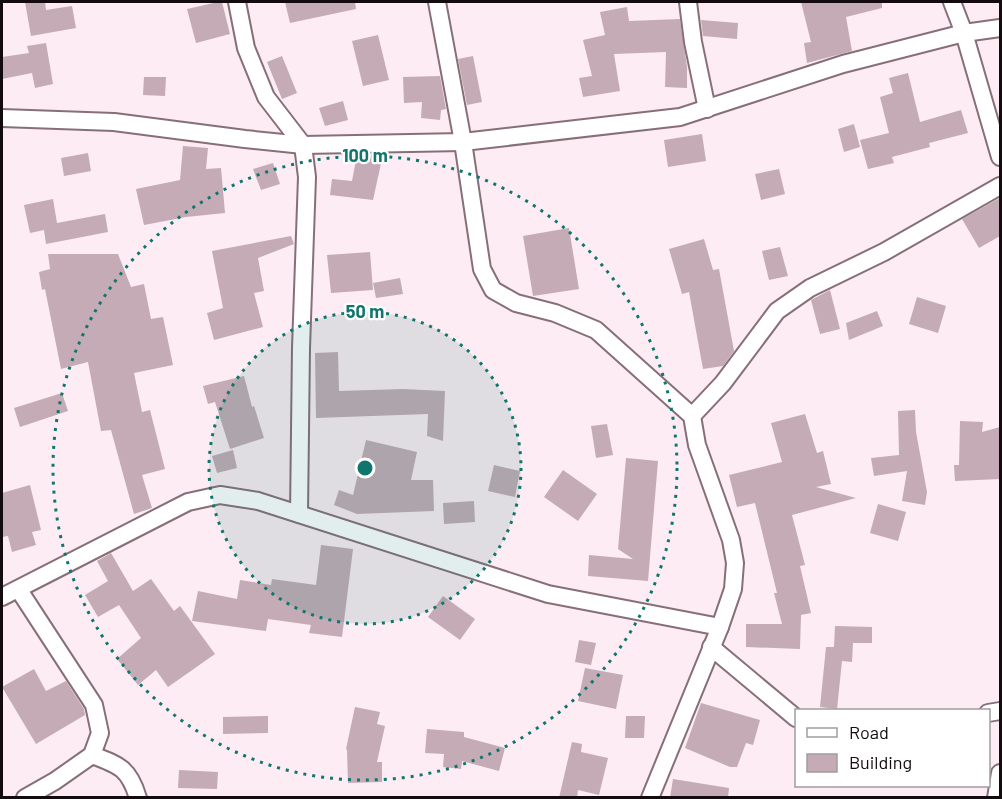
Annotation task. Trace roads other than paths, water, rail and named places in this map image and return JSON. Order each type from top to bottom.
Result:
[{"type":"street","points":[[237,2],[246,48],[266,97],[303,145],[307,177],[301,348],[299,514]]},
{"type":"street","points":[[437,2],[463,142],[482,269],[493,290],[516,303],[555,313],[596,330],[692,416],[698,445],[731,540],[735,563],[733,589],[720,627],[650,798]]},
{"type":"street","points":[[688,2],[693,42],[707,109]]},
{"type":"street","points":[[952,2],[964,33],[1000,157]]},
{"type":"street","points":[[2,118],[114,122],[303,145],[463,142],[680,117],[843,64],[964,33],[1000,28]]},
{"type":"street","points":[[692,416],[723,383],[777,311],[810,288],[884,252],[1000,186]]},
{"type":"street","points":[[2,597],[189,502],[220,495],[258,501],[548,594],[720,627]]},
{"type":"street","points":[[19,590],[94,705],[100,733],[92,755],[26,798]]},
{"type":"street","points":[[711,647],[795,717]]},
{"type":"street","points":[[92,755],[119,764],[135,786],[138,798]]},
{"type":"street","points":[[996,798],[1000,774]]}]
